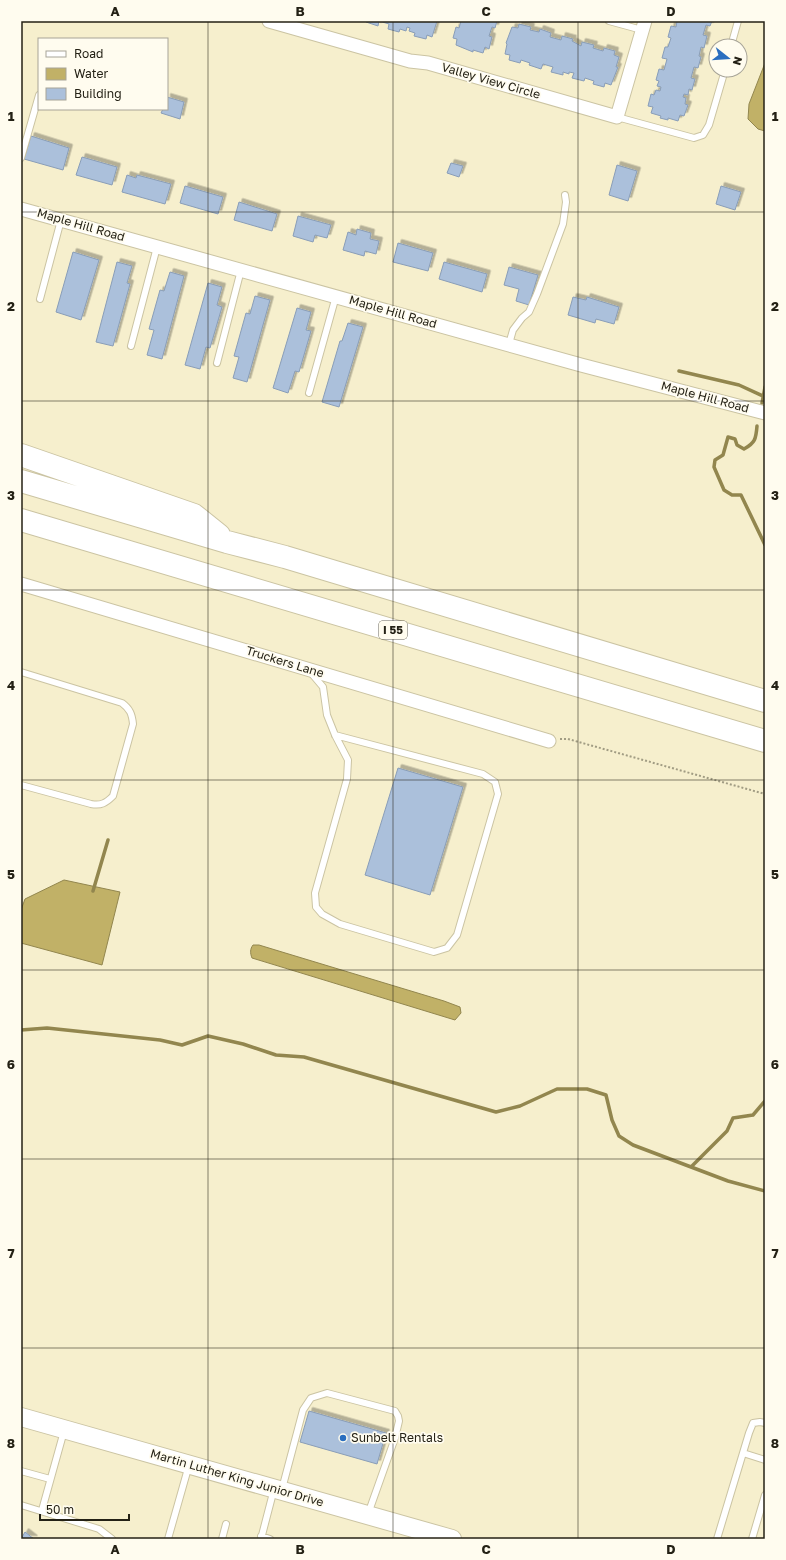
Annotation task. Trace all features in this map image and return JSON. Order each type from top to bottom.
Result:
[{"type":"highway","points":[[21,455],[194,515],[227,542]]},
{"type":"highway","points":[[21,481],[227,542],[285,557],[765,701]]},
{"type":"highway","name":"I 55","points":[[21,520],[765,741]]},
{"type":"highway","points":[[21,529],[78,537]]},
{"type":"main road","name":"Martin Luther King Junior Drive","points":[[21,1417],[452,1539]]},
{"type":"street","name":"Valley View Circle","points":[[268,21],[410,61],[428,63],[617,118]]},
{"type":"street","points":[[617,118],[644,26]]},
{"type":"street","name":"Maple Hill Road","points":[[21,209],[765,413]]},
{"type":"street","name":"Truckers Lane","points":[[21,584],[548,741]]},
{"type":"lane","points":[[609,21],[644,26]]},
{"type":"lane","points":[[733,38],[738,21]]},
{"type":"lane","points":[[617,118],[694,138],[703,135],[709,125],[722,78]]},
{"type":"lane","points":[[21,158],[38,98]]},
{"type":"lane","points":[[509,344],[514,330],[528,312],[537,294],[563,224],[566,202],[565,195]]},
{"type":"lane","points":[[40,299],[61,220]]},
{"type":"lane","points":[[131,346],[157,247]]},
{"type":"lane","points":[[217,364],[241,270]]},
{"type":"lane","points":[[309,393],[336,296]]},
{"type":"lane","points":[[308,669],[323,686],[328,715],[335,735],[348,760],[348,778],[315,893],[316,907],[322,914],[340,924],[434,952],[448,948],[457,935],[498,794],[494,782],[483,774],[335,735]]},
{"type":"lane","points":[[21,672],[122,703],[129,708],[133,716],[133,724],[113,796],[105,803],[96,805],[21,785]]},
{"type":"lane","points":[[270,1539],[261,1538],[303,1410],[311,1398],[327,1393],[395,1411],[398,1416],[399,1421],[395,1438],[367,1515]]},
{"type":"lane","points":[[717,1539],[753,1424],[760,1422],[765,1423]]},
{"type":"lane","points":[[42,1510],[64,1430]]},
{"type":"lane","points":[[743,1453],[765,1460]]},
{"type":"lane","points":[[168,1539],[190,1464]]},
{"type":"lane","points":[[21,1471],[50,1479]]},
{"type":"lane","points":[[752,1539],[765,1495]]},
{"type":"lane","points":[[21,1504],[98,1529],[112,1539]]},
{"type":"lane","points":[[222,1539],[226,1524]]},
{"type":"path","points":[[548,741],[568,739],[765,794]]},
{"type":"water","points":[[765,63],[765,131],[758,129],[748,119],[749,104]]},
{"type":"water","points":[[64,880],[120,892],[102,965],[21,943],[21,910],[25,899]]},
{"type":"water","points":[[253,945],[259,945],[444,1001],[460,1007],[461,1013],[455,1020],[252,958],[251,948]]},
{"type":"building","points":[[379,21],[378,26],[366,22]]},
{"type":"building","points":[[379,21],[437,21],[432,37],[427,35],[426,39],[414,36],[415,33],[409,31],[410,28],[407,27],[406,31],[400,29],[399,32],[388,29],[389,24]]},
{"type":"building","points":[[461,21],[497,21],[495,28],[492,27],[489,36],[492,37],[489,49],[485,47],[483,53],[473,50],[473,52],[456,45],[457,39],[453,38],[456,27],[459,28]]},
{"type":"building","points":[[677,21],[712,21],[710,26],[706,25],[703,35],[707,36],[704,48],[701,47],[699,56],[701,57],[698,68],[694,67],[691,78],[695,79],[692,90],[689,89],[688,95],[684,94],[683,97],[686,98],[685,104],[688,105],[684,116],[680,115],[678,121],[668,118],[668,120],[660,118],[661,116],[651,113],[653,107],[648,106],[651,94],[654,95],[656,90],[660,91],[661,87],[657,86],[659,81],[656,80],[659,69],[664,70],[667,59],[662,58],[665,47],[668,47],[671,38],[668,37],[671,26],[676,27]]},
{"type":"building","points":[[519,24],[531,27],[530,30],[539,32],[540,29],[551,33],[550,37],[561,40],[562,36],[573,39],[572,41],[581,46],[582,42],[594,45],[593,48],[603,51],[604,48],[615,51],[614,55],[619,57],[616,67],[618,67],[611,85],[605,83],[604,87],[593,84],[594,81],[585,78],[584,81],[572,78],[574,73],[569,72],[569,74],[563,72],[563,75],[551,72],[553,67],[543,64],[541,69],[529,65],[530,63],[521,60],[520,63],[509,60],[510,55],[505,54],[506,43],[512,27],[518,28]]},
{"type":"building","points":[[168,97],[184,102],[180,119],[161,113],[162,110],[168,110]]},
{"type":"building","points":[[31,136],[69,148],[63,170],[24,159]]},
{"type":"building","points":[[82,157],[117,167],[112,185],[76,175]]},
{"type":"building","points":[[451,163],[463,166],[459,177],[447,173]]},
{"type":"building","points":[[617,165],[637,171],[628,201],[609,195]]},
{"type":"building","points":[[127,175],[136,178],[137,175],[171,184],[165,204],[122,192]]},
{"type":"building","points":[[185,186],[223,197],[218,214],[180,203]]},
{"type":"building","points":[[721,186],[741,192],[735,210],[716,204]]},
{"type":"building","points":[[239,202],[277,214],[272,231],[234,220]]},
{"type":"building","points":[[298,216],[331,225],[327,238],[315,235],[313,242],[293,236]]},
{"type":"building","points":[[357,229],[371,233],[370,239],[379,241],[376,254],[365,251],[364,256],[343,250],[348,232],[356,235]]},
{"type":"building","points":[[398,243],[433,253],[428,271],[393,262]]},
{"type":"building","points":[[73,252],[99,260],[81,320],[56,312]]},
{"type":"building","points":[[117,262],[132,266],[127,283],[130,284],[113,346],[96,342]]},
{"type":"building","points":[[444,262],[487,274],[482,292],[439,279]]},
{"type":"building","points":[[509,267],[538,275],[529,305],[516,301],[519,289],[504,285]]},
{"type":"building","points":[[170,272],[184,276],[162,359],[147,355],[154,330],[149,329],[160,290],[164,291]]},
{"type":"building","points":[[208,283],[222,287],[217,305],[222,307],[210,348],[206,347],[200,369],[185,365]]},
{"type":"building","points":[[255,296],[270,300],[247,382],[233,378],[239,357],[234,356],[246,313],[250,314]]},
{"type":"building","points":[[573,297],[586,300],[587,297],[619,307],[614,324],[596,319],[595,323],[568,315]]},
{"type":"building","points":[[297,308],[311,312],[306,330],[311,331],[299,372],[295,371],[288,393],[273,388]]},
{"type":"building","points":[[348,323],[363,327],[339,407],[322,402],[340,341],[342,341]]},
{"type":"building","points":[[398,768],[463,787],[430,895],[365,875]]},
{"type":"building","name":"Sunbelt Rentals","points":[[309,1411],[386,1433],[377,1464],[300,1442]]},
{"type":"building","points":[[25,1532],[34,1539],[21,1539]]},
{"type":"waterway","points":[[679,371],[739,385],[765,397]]},
{"type":"waterway","points":[[762,403],[765,387]]},
{"type":"waterway","points":[[757,426],[754,440],[751,445],[744,449],[737,445],[735,439],[728,437],[723,455],[715,460],[714,467],[724,490],[732,495],[741,495],[765,545]]},
{"type":"waterway","points":[[93,891],[108,840]]},
{"type":"waterway","points":[[21,1030],[47,1028],[160,1040],[182,1045],[208,1036],[243,1044],[276,1055],[304,1057],[496,1112],[520,1106],[557,1089],[587,1089],[606,1095],[612,1120],[619,1136],[633,1145],[728,1181],[765,1191]]},
{"type":"waterway","points":[[692,1166],[727,1131],[733,1118],[753,1115],[765,1101]]},
{"type":"place","name":"Sunbelt Rentals","points":[[343,1438]]}]
